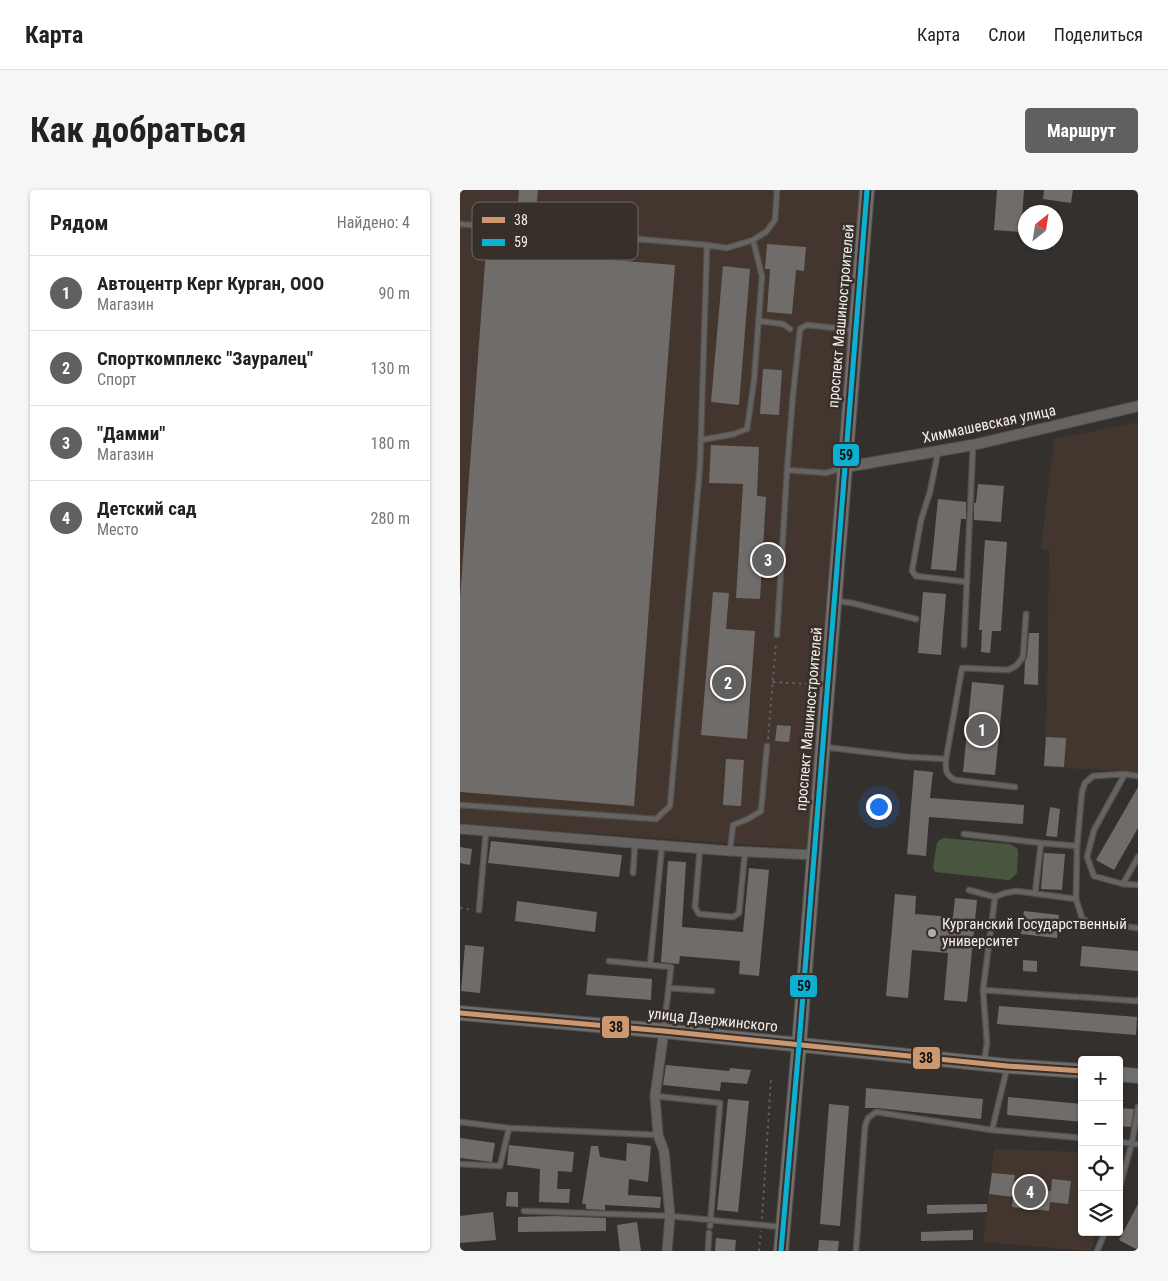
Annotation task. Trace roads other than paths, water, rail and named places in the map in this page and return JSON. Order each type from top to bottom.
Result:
[{"type":"main road","name":"проспект Машиностроителей","points":[[781,1251],[868,190]]},
{"type":"main road","name":"улица Дзержинского","points":[[460,1013],[664,1031],[1007,1066],[1078,1071]]},
{"type":"main road","points":[[1123,1074],[1138,1076]]},
{"type":"street","name":"Химмашевская улица","points":[[846,467],[973,445],[1138,406]]},
{"type":"street","points":[[460,829],[730,851],[814,855]]},
{"type":"street","points":[[664,1031],[655,1096],[658,1135],[664,1152],[670,1216],[667,1251]]},
{"type":"lane","points":[[638,240],[727,248],[753,240],[766,232],[775,220],[777,190]]},
{"type":"lane","points":[[701,440],[734,434],[748,429],[754,381],[762,276],[753,240]]},
{"type":"lane","points":[[460,805],[656,819],[670,806],[700,466],[707,246]]},
{"type":"lane","points":[[759,321],[783,324],[790,329]]},
{"type":"lane","points":[[777,634],[787,470],[800,329],[807,325],[856,330]]},
{"type":"lane","points":[[964,646],[973,445]]},
{"type":"lane","points":[[938,451],[930,492],[921,520],[912,571],[916,576],[967,582]]},
{"type":"lane","points":[[787,470],[826,473],[846,467]]},
{"type":"lane","points":[[835,601],[852,603],[916,619]]},
{"type":"lane","points":[[1015,786],[956,780],[950,777],[945,769],[962,668],[1008,670],[1016,666],[1023,657],[1026,614]]},
{"type":"lane","points":[[730,851],[733,825],[761,811],[767,746]]},
{"type":"lane","points":[[823,747],[908,757],[946,759]]},
{"type":"lane","points":[[1125,774],[1094,830],[1087,857],[1094,876],[1123,884],[1138,885]]},
{"type":"lane","points":[[1138,776],[1125,774],[1093,776],[1085,783],[1082,792],[1077,846],[1076,899],[1082,918],[1088,922],[1138,928]]},
{"type":"lane","points":[[479,910],[486,832]]},
{"type":"lane","points":[[964,834],[1077,846]]},
{"type":"lane","points":[[633,872],[636,843]]},
{"type":"lane","points":[[1035,894],[1041,843]]},
{"type":"lane","points":[[650,964],[662,845]]},
{"type":"lane","points":[[700,848],[695,907],[699,914],[734,917],[739,913],[745,852]]},
{"type":"lane","points":[[1123,884],[1138,857]]},
{"type":"lane","points":[[969,890],[995,897],[1016,891],[1076,899]]},
{"type":"lane","points":[[984,1063],[987,1043],[983,990],[995,897]]},
{"type":"lane","points":[[609,962],[672,967],[664,1031]]},
{"type":"lane","points":[[669,988],[712,991]]},
{"type":"lane","points":[[983,990],[1138,1000]]},
{"type":"lane","points":[[992,1130],[1007,1066]]},
{"type":"lane","points":[[655,1096],[720,1103],[710,1226]]},
{"type":"lane","points":[[1123,1175],[1132,1143],[1138,1107]]},
{"type":"lane","points":[[856,1251],[866,1126],[868,1118],[876,1112],[992,1130],[1078,1138]]},
{"type":"lane","points":[[460,1122],[509,1128],[658,1135]]},
{"type":"lane","points":[[460,1164],[500,1166],[509,1128]]},
{"type":"lane","points":[[1123,1142],[1138,1144]]},
{"type":"lane","points":[[524,1211],[670,1216],[783,1227]]},
{"type":"lane","points":[[708,1251],[709,1233]]},
{"type":"lane","points":[[1097,1251],[1103,1236]]},
{"type":"place","name":"\"Дамми\"","points":[[768,560]]},
{"type":"place","name":"Спорткомплекс \"Зауралец\"","points":[[728,683]]},
{"type":"place","name":"Автоцентр Керг Курган, ООО","points":[[982,730]]},
{"type":"place","name":"Курганский Государственный университет","points":[[932,933]]},
{"type":"place","name":"Детский сад","points":[[1030,1192]]}]
